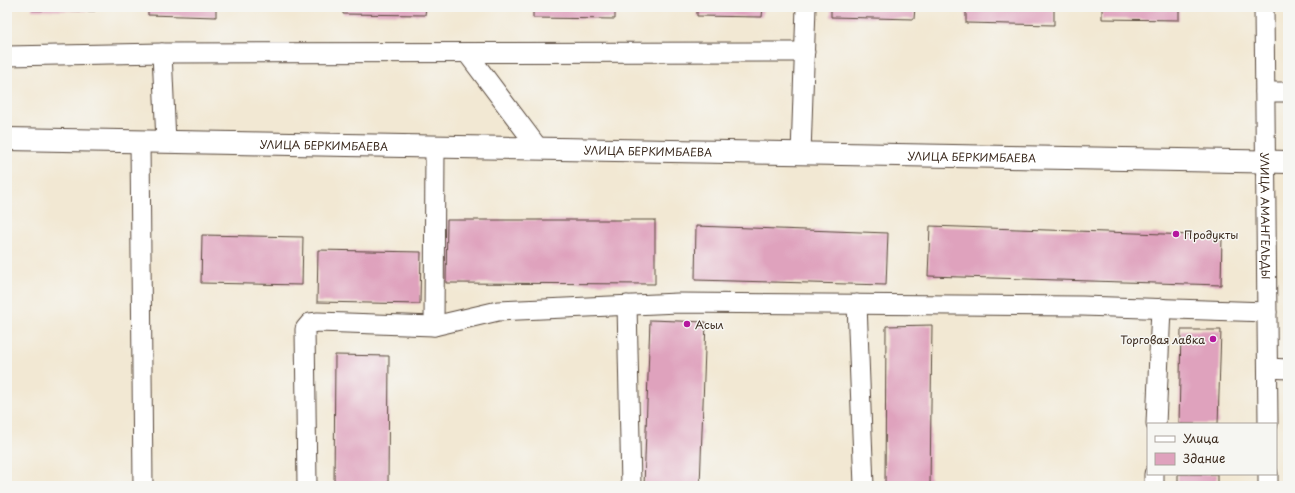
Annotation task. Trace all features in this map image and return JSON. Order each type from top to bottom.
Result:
[{"type":"street","points":[[801,153],[806,7]]},
{"type":"street","name":"УЛИЦА АМАНГЕЛЬДЫ","points":[[1264,7],[1268,423]]},
{"type":"street","points":[[7,56],[162,52],[805,52]]},
{"type":"street","points":[[162,52],[166,142]]},
{"type":"street","points":[[467,53],[539,149]]},
{"type":"street","points":[[1265,92],[1288,92]]},
{"type":"street","name":"УЛИЦА БЕРКИМБАЕВА","points":[[7,139],[1288,162]]},
{"type":"street","points":[[140,142],[142,486]]},
{"type":"street","points":[[434,326],[436,147]]},
{"type":"street","points":[[307,486],[305,329],[310,323],[434,326],[498,311],[678,303],[1082,306],[1267,312]]},
{"type":"street","points":[[857,304],[864,486]]},
{"type":"street","points":[[627,305],[632,486]]},
{"type":"street","points":[[1156,423],[1161,308]]},
{"type":"street","points":[[1268,368],[1288,369]]},
{"type":"street","points":[[1154,475],[1154,486]]},
{"type":"street","points":[[1268,475],[1268,486]]},
{"type":"building","points":[[32,7],[95,7],[95,11],[32,10]]},
{"type":"building","points":[[148,7],[216,7],[216,17],[148,15]]},
{"type":"building","points":[[343,7],[426,7],[425,15],[343,14]]},
{"type":"building","points":[[533,7],[615,7],[615,19],[533,18]]},
{"type":"building","points":[[697,7],[763,7],[762,17],[697,16]]},
{"type":"building","points":[[831,7],[915,7],[914,19],[831,17]]},
{"type":"building","points":[[966,7],[1054,7],[1054,25],[966,23]]},
{"type":"building","points":[[1102,7],[1179,7],[1179,20],[1102,19]]},
{"type":"building","points":[[447,220],[655,220],[655,284],[446,283]]},
{"type":"building","points":[[696,226],[888,233],[886,285],[695,280]]},
{"type":"building","points":[[930,226],[1222,236],[1221,285],[928,276]]},
{"type":"building","points":[[202,235],[303,237],[302,285],[201,283]]},
{"type":"building","points":[[318,250],[421,252],[420,304],[317,302]]},
{"type":"building","points":[[650,320],[706,322],[700,486],[644,486]]},
{"type":"building","points":[[932,325],[930,486],[885,486],[886,326]]},
{"type":"building","points":[[1181,330],[1221,330],[1218,423],[1179,423]]},
{"type":"building","points":[[335,355],[389,356],[388,486],[334,486]]},
{"type":"building","points":[[1178,475],[1217,475],[1217,486],[1178,486]]},
{"type":"place","name":"Продукты","points":[[1176,234]]},
{"type":"place","name":"Асыл","points":[[687,324]]},
{"type":"place","name":"Торговая лавка","points":[[1213,339]]}]
